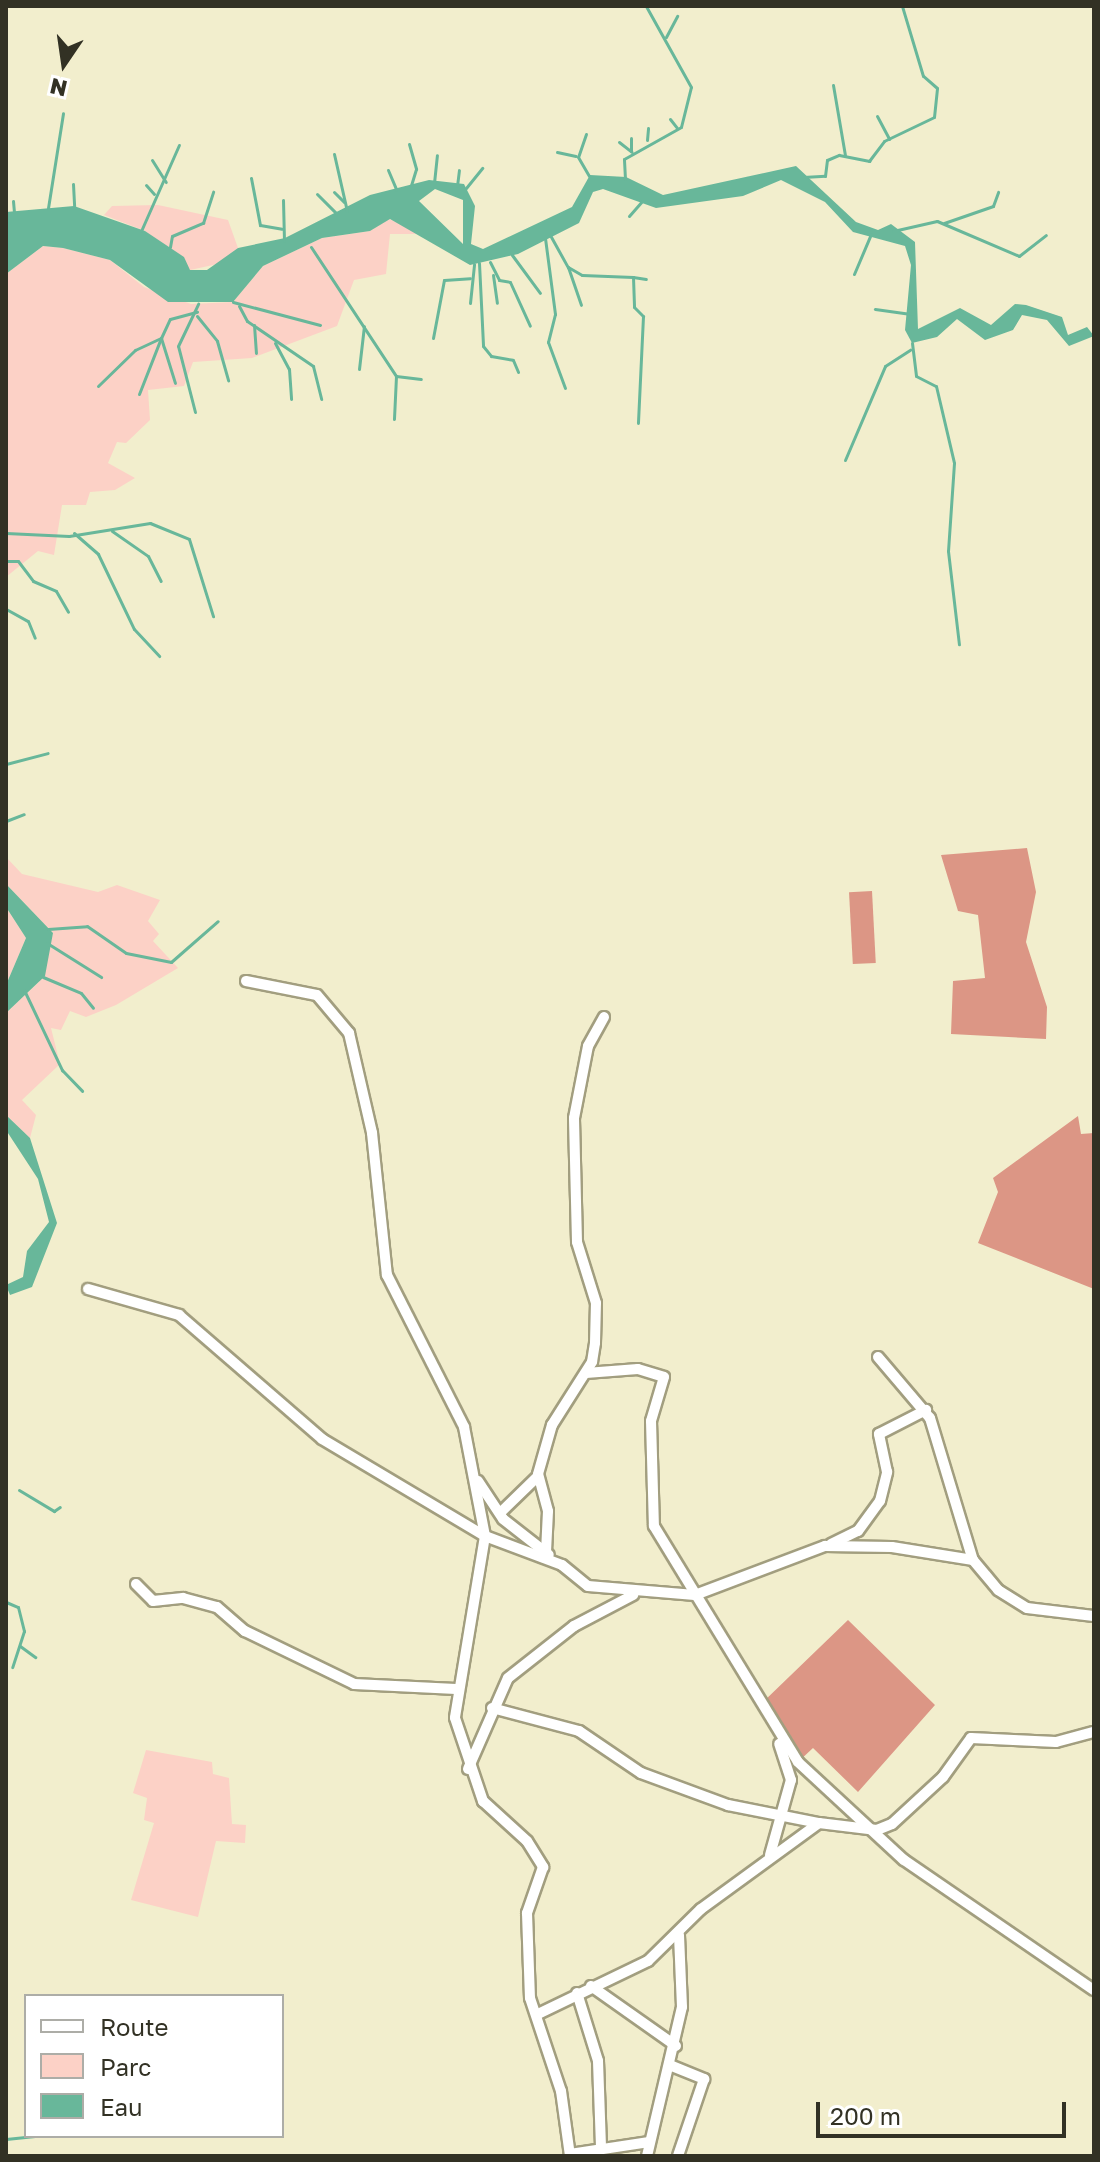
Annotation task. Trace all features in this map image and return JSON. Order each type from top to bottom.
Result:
[{"type":"street","points":[[246,981],[317,995],[349,1033],[372,1133],[387,1275],[464,1427],[485,1536],[456,1689],[455,1718],[468,1769],[483,1801],[527,1841],[543,1867],[527,1913],[530,1998],[538,2014],[570,2155],[649,2142]]},
{"type":"street","points":[[500,1513],[538,1476],[552,1425],[586,1373],[596,1303],[577,1242],[574,1118],[588,1046],[604,1017]]},
{"type":"street","points":[[88,1289],[179,1315],[322,1439],[485,1536],[562,1565]]},
{"type":"street","points":[[878,1357],[926,1410],[953,1477],[959,1524],[973,1560],[1020,1605],[1094,1616]]},
{"type":"street","points":[[586,1373],[638,1369],[664,1377],[651,1421],[651,1515],[773,1728],[826,1794],[877,1830],[920,1872],[1094,1990]]},
{"type":"street","points":[[472,1473],[500,1513],[588,1586],[634,1595],[695,1595],[858,1531],[880,1501],[887,1472],[879,1434],[926,1410]]},
{"type":"street","points":[[538,1476],[548,1511],[546,1552]]},
{"type":"street","points":[[825,1546],[973,1560]]},
{"type":"street","points":[[136,1584],[153,1601],[217,1607],[245,1631],[354,1684],[456,1689]]},
{"type":"street","points":[[468,1769],[492,1708],[508,1678],[562,1635],[634,1595]]},
{"type":"street","points":[[492,1708],[579,1731],[641,1773],[728,1805],[782,1812],[819,1823],[877,1830],[912,1808],[976,1736],[1032,1743],[1094,1732]]},
{"type":"street","points":[[770,1855],[790,1775],[773,1728]]},
{"type":"street","points":[[538,2014],[648,1961],[770,1855],[819,1823]]},
{"type":"street","points":[[647,2156],[676,2046],[684,1988],[679,1935]]},
{"type":"street","points":[[591,1986],[676,2046]]},
{"type":"street","points":[[577,1993],[598,2061],[601,2148]]},
{"type":"street","points":[[672,2066],[704,2079],[678,2156]]},
{"type":"green space","points":[[158,205],[228,220],[238,248],[227,262],[190,270],[145,231],[104,215],[112,206]]},
{"type":"green space","points":[[389,219],[426,234],[390,234],[386,274],[354,280],[337,326],[252,358],[193,362],[184,386],[148,390],[150,420],[126,443],[117,442],[108,463],[135,478],[115,490],[90,492],[86,505],[62,505],[54,555],[38,551],[6,577],[6,274],[43,246],[63,248],[110,260],[144,287],[191,304],[233,302],[263,266],[322,238],[370,231]]},
{"type":"green space","points":[[6,857],[22,874],[98,892],[117,885],[160,900],[148,921],[159,934],[153,941],[178,968],[116,1005],[86,1017],[70,1011],[61,1030],[51,1028],[60,1064],[22,1100],[36,1115],[30,1138],[6,1115],[6,1013],[39,982],[53,933],[6,884]]},
{"type":"green space","points":[[6,907],[26,938],[6,985]]},
{"type":"green space","points":[[146,1750],[212,1762],[213,1774],[229,1778],[232,1824],[246,1825],[245,1843],[216,1841],[198,1917],[131,1900],[154,1823],[144,1820],[147,1798],[133,1793]]},
{"type":"shaded area","points":[[1027,848],[1036,892],[1026,942],[1047,1007],[1046,1039],[951,1034],[953,981],[985,978],[978,915],[958,911],[941,855]]},
{"type":"shaded area","points":[[872,891],[876,963],[853,964],[849,892]]},
{"type":"shaded area","points":[[1078,1116],[1081,1134],[1094,1133],[1094,1289],[978,1243],[998,1192],[993,1178]]},
{"type":"shaded area","points":[[848,1620],[935,1705],[858,1792],[813,1748],[798,1762],[759,1706]]},
{"type":"water","points":[[796,166],[856,222],[878,230],[891,224],[915,242],[918,329],[960,308],[991,325],[1015,304],[1062,317],[1068,335],[1087,327],[1094,336],[1069,346],[1047,320],[1022,315],[1013,330],[985,340],[957,319],[937,337],[912,343],[905,330],[911,265],[905,246],[853,232],[825,202],[781,180],[743,196],[656,208],[603,189],[593,192],[579,223],[518,254],[470,265],[390,219],[370,231],[322,238],[263,266],[233,302],[168,302],[110,260],[63,248],[43,246],[6,274],[6,212],[74,206],[145,231],[184,257],[190,270],[207,270],[238,248],[285,238],[370,195],[429,180],[464,184],[475,206],[471,244],[483,249],[572,207],[590,175],[626,177],[663,195]],"holes":[[[435,189],[463,200],[463,244],[419,201]]]},
{"type":"water","points":[[6,884],[53,933],[45,976],[6,1013],[6,985],[26,938],[6,907]]},
{"type":"water","points":[[6,1115],[30,1138],[57,1223],[32,1287],[10,1295],[6,1285],[23,1277],[27,1251],[49,1222],[38,1179],[6,1130]]},
{"type":"waterway","points":[[625,179],[624,159],[681,127],[691,87],[646,6]]},
{"type":"waterway","points":[[803,177],[825,176],[827,160],[839,155],[869,161],[884,141],[934,117],[937,88],[923,76],[902,6]]},
{"type":"waterway","points":[[666,37],[677,16]]},
{"type":"waterway","points":[[833,85],[845,155]]},
{"type":"waterway","points":[[48,208],[63,113]]},
{"type":"waterway","points":[[877,116],[889,139]]},
{"type":"waterway","points":[[670,119],[677,128]]},
{"type":"waterway","points":[[647,140],[648,128]]},
{"type":"waterway","points":[[586,134],[578,157],[589,176]]},
{"type":"waterway","points":[[631,138],[631,151]]},
{"type":"waterway","points":[[619,142],[632,152]]},
{"type":"waterway","points":[[409,144],[416,169],[411,185]]},
{"type":"waterway","points":[[141,231],[179,145]]},
{"type":"waterway","points":[[557,152],[576,156]]},
{"type":"waterway","points":[[334,154],[347,211]]},
{"type":"waterway","points":[[434,183],[437,155]]},
{"type":"waterway","points":[[152,160],[166,182]]},
{"type":"waterway","points":[[466,188],[482,168]]},
{"type":"waterway","points":[[388,170],[396,189]]},
{"type":"waterway","points":[[457,186],[459,170]]},
{"type":"waterway","points":[[251,178],[260,225],[282,229]]},
{"type":"waterway","points":[[73,184],[74,206]]},
{"type":"waterway","points":[[146,185],[154,194]]},
{"type":"waterway","points":[[170,247],[172,236],[203,223],[213,192]]},
{"type":"waterway","points":[[334,192],[344,202]]},
{"type":"waterway","points":[[944,223],[993,206],[998,192]]},
{"type":"waterway","points":[[317,194],[336,213]]},
{"type":"waterway","points":[[283,200],[284,241]]},
{"type":"waterway","points":[[13,201],[14,212]]},
{"type":"waterway","points":[[629,216],[642,201]]},
{"type":"waterway","points":[[893,231],[937,221],[1019,256],[1046,235]]},
{"type":"waterway","points":[[854,274],[871,234]]},
{"type":"waterway","points":[[550,235],[568,267],[582,275],[633,277],[634,307],[643,316],[638,423]]},
{"type":"waterway","points":[[545,238],[555,314],[548,342],[565,388]]},
{"type":"waterway","points":[[311,247],[396,376],[394,419]]},
{"type":"waterway","points":[[512,255],[540,293]]},
{"type":"waterway","points":[[490,262],[499,280],[510,282],[530,326]]},
{"type":"waterway","points":[[479,263],[483,346],[491,356],[513,360],[518,372]]},
{"type":"waterway","points":[[470,303],[474,264]]},
{"type":"waterway","points":[[568,267],[581,305]]},
{"type":"waterway","points":[[493,275],[497,303]]},
{"type":"waterway","points":[[633,277],[646,279]]},
{"type":"waterway","points":[[433,338],[444,280],[470,278]]},
{"type":"waterway","points":[[233,302],[320,325]]},
{"type":"waterway","points":[[195,412],[178,346],[198,304]]},
{"type":"waterway","points":[[239,306],[247,321],[313,366],[321,399]]},
{"type":"waterway","points":[[875,309],[911,314]]},
{"type":"waterway","points":[[98,386],[135,350],[161,338],[170,319],[197,312]]},
{"type":"waterway","points":[[197,316],[217,341],[228,380]]},
{"type":"waterway","points":[[254,325],[256,353]]},
{"type":"waterway","points":[[359,369],[364,326]]},
{"type":"waterway","points":[[161,338],[175,383]]},
{"type":"waterway","points":[[139,394],[161,338]]},
{"type":"waterway","points":[[275,343],[289,369],[291,399]]},
{"type":"waterway","points":[[912,343],[916,376],[936,386],[954,463],[948,551],[959,644]]},
{"type":"waterway","points":[[845,460],[885,366],[910,350]]},
{"type":"waterway","points":[[396,376],[421,379]]},
{"type":"waterway","points":[[6,533],[69,536],[150,523],[189,539],[213,616]]},
{"type":"waterway","points":[[112,531],[148,556],[161,581]]},
{"type":"waterway","points":[[74,533],[98,554],[134,629],[159,656]]},
{"type":"waterway","points":[[6,561],[18,561],[33,581],[56,591],[68,612]]},
{"type":"waterway","points":[[6,609],[28,621],[35,638]]},
{"type":"waterway","points":[[6,764],[48,753]]},
{"type":"waterway","points":[[6,821],[24,814]]},
{"type":"waterway","points":[[48,929],[87,926],[126,953],[171,962],[218,921]]},
{"type":"waterway","points":[[47,943],[101,977]]},
{"type":"waterway","points":[[43,977],[81,993],[93,1008]]},
{"type":"waterway","points":[[24,990],[62,1070],[82,1091]]},
{"type":"waterway","points":[[19,1490],[54,1511],[60,1507]]},
{"type":"waterway","points":[[6,1602],[18,1607],[24,1631],[12,1667]]},
{"type":"waterway","points":[[20,1646],[35,1657]]},
{"type":"waterway","points":[[6,2139],[24,2137]]},
{"type":"waterway","points":[[6,2141],[6,2156]]}]
